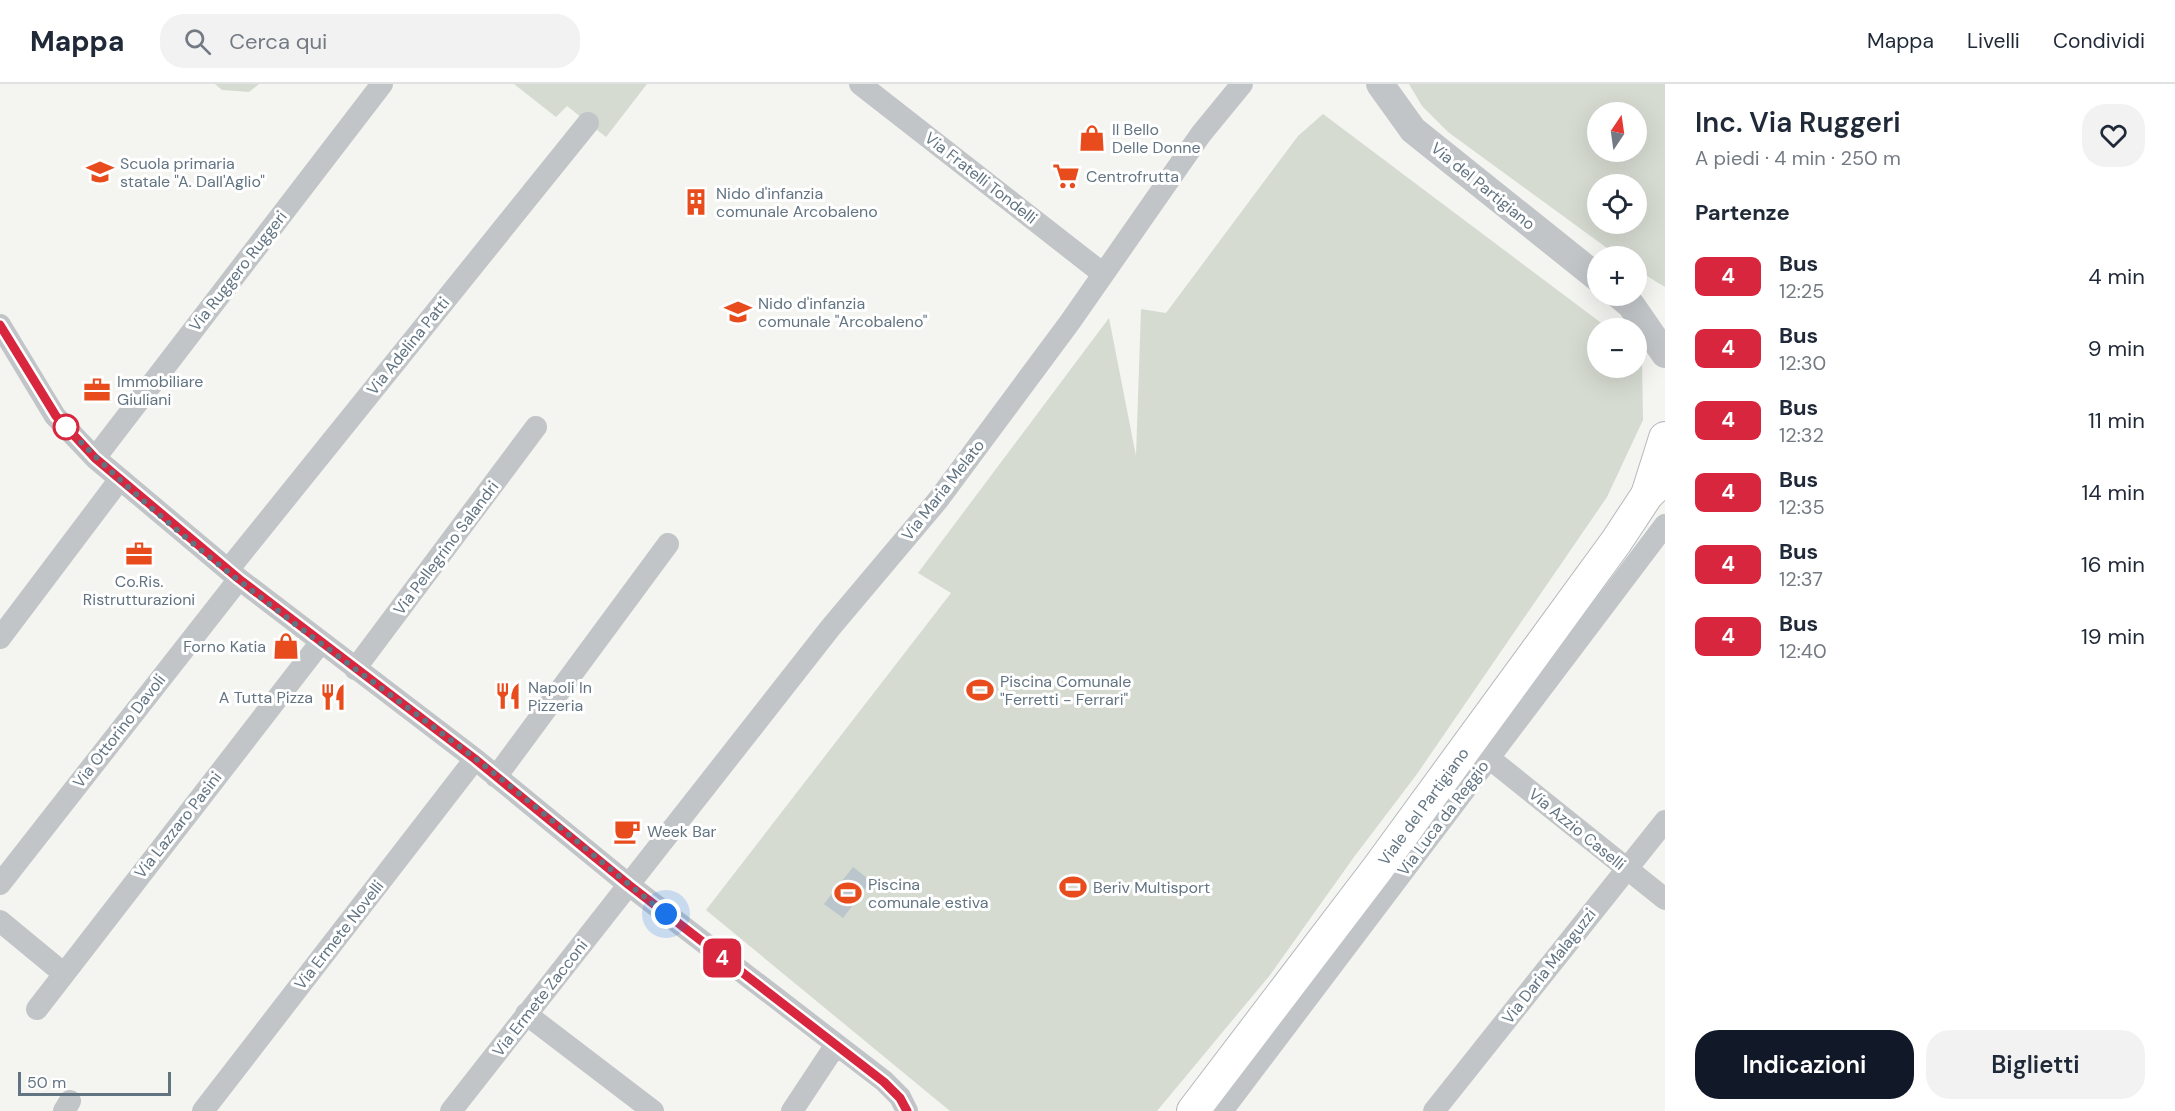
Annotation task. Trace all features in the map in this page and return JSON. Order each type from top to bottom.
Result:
[{"type":"main road","name":"Viale del Partigiano","points":[[1193,1111],[1378,868],[1610,552],[1656,486],[1665,438]]},
{"type":"street","name":"Via Ruggero Ruggeri","points":[[95,458],[382,84]]},
{"type":"street","name":"Via Fratelli Tondelli","points":[[860,84],[1102,273]]},
{"type":"street","name":"Via Maria Melato","points":[[629,885],[831,627],[938,500],[1070,322],[1201,134],[1242,84]]},
{"type":"street","name":"Via del Partigiano","points":[[1380,84],[1413,130],[1587,269]]},
{"type":"street","name":"Via Adelina Patti","points":[[233,574],[588,123]]},
{"type":"street","points":[[1630,306],[1665,354]]},
{"type":"street","points":[[1639,306],[1665,318]]},
{"type":"street","points":[[0,325],[56,416],[95,458],[233,574],[475,759],[629,885],[884,1082],[900,1098],[907,1111]]},
{"type":"street","name":"Via Pellegrino Salandri","points":[[355,669],[536,427]]},
{"type":"street","points":[[0,638],[120,479]]},
{"type":"street","name":"Via Luca da Reggio","points":[[1222,1111],[1665,525]]},
{"type":"street","points":[[496,777],[668,544]]},
{"type":"street","name":"Via Ottorino Davoli","points":[[0,884],[233,574]]},
{"type":"street","name":"Via Lazzaro Pasini","points":[[37,1009],[321,642]]},
{"type":"street","name":"Via Azzio Caselli","points":[[1489,758],[1665,899]]},
{"type":"street","name":"Via Ermete Novelli","points":[[203,1111],[475,759]]},
{"type":"street","name":"Via Daria Malaguzzi","points":[[1434,1111],[1665,821]]},
{"type":"street","name":"Via Ermete Zacconi","points":[[451,1111],[629,885]]},
{"type":"street","points":[[0,921],[63,973]]},
{"type":"street","points":[[526,1014],[653,1111]]},
{"type":"street","points":[[792,1111],[835,1046]]},
{"type":"shaded area","points":[[215,84],[259,84],[249,92],[222,90]]},
{"type":"shaded area","points":[[514,84],[647,84],[606,137],[567,106],[556,117]]},
{"type":"shaded area","points":[[1409,84],[1665,84],[1665,287],[1647,276],[1647,246],[1604,246],[1588,234],[1647,234],[1647,174],[1587,174],[1587,233],[1448,132],[1422,106]]},
{"type":"shaded area","points":[[1323,114],[1595,318],[1587,318],[1587,378],[1642,378],[1643,420],[1607,497],[1417,774],[1354,857],[1270,975],[1157,1111],[950,1111],[706,910],[951,593],[918,573],[1109,318],[1136,456],[1141,309],[1166,313],[1298,136]]},
{"type":"shaded area","name":"Piscina comunale estiva","points":[[853,867],[871,881],[843,918],[824,904]]},
{"type":"bus line","name":"4","points":[[0,325],[56,416],[95,458],[239,579],[475,759],[629,885],[884,1082],[900,1098],[907,1111]]},
{"type":"place","name":"Il Bello Delle Donne","points":[[1092,138]]},
{"type":"place","name":"Scuola primaria statale \"A. Dall'Aglio\"","points":[[100,172]]},
{"type":"place","name":"Centrofrutta","points":[[1066,176]]},
{"type":"place","name":"Nido d'infanzia comunale Arcobaleno","points":[[696,202]]},
{"type":"place","name":"Nido d'infanzia comunale \"Arcobaleno\"","points":[[738,312]]},
{"type":"place","name":"Immobiliare Giuliani","points":[[97,390]]},
{"type":"place","name":"Co.Ris. Ristrutturazioni","points":[[139,554]]},
{"type":"place","name":"Forno Katia","points":[[286,646]]},
{"type":"place","name":"Piscina Comunale \"Ferretti - Ferrari\"","points":[[980,690]]},
{"type":"place","name":"Napoli In Pizzeria","points":[[508,696]]},
{"type":"place","name":"A Tutta Pizza","points":[[333,697]]},
{"type":"place","name":"Week Bar","points":[[627,831]]},
{"type":"place","name":"Beriv Multisport","points":[[1073,887]]},
{"type":"place","name":"Piscina comunale estiva","points":[[848,893]]},
{"type":"route","points":[[66,427],[95,458],[239,579],[475,759],[666,914]]}]
